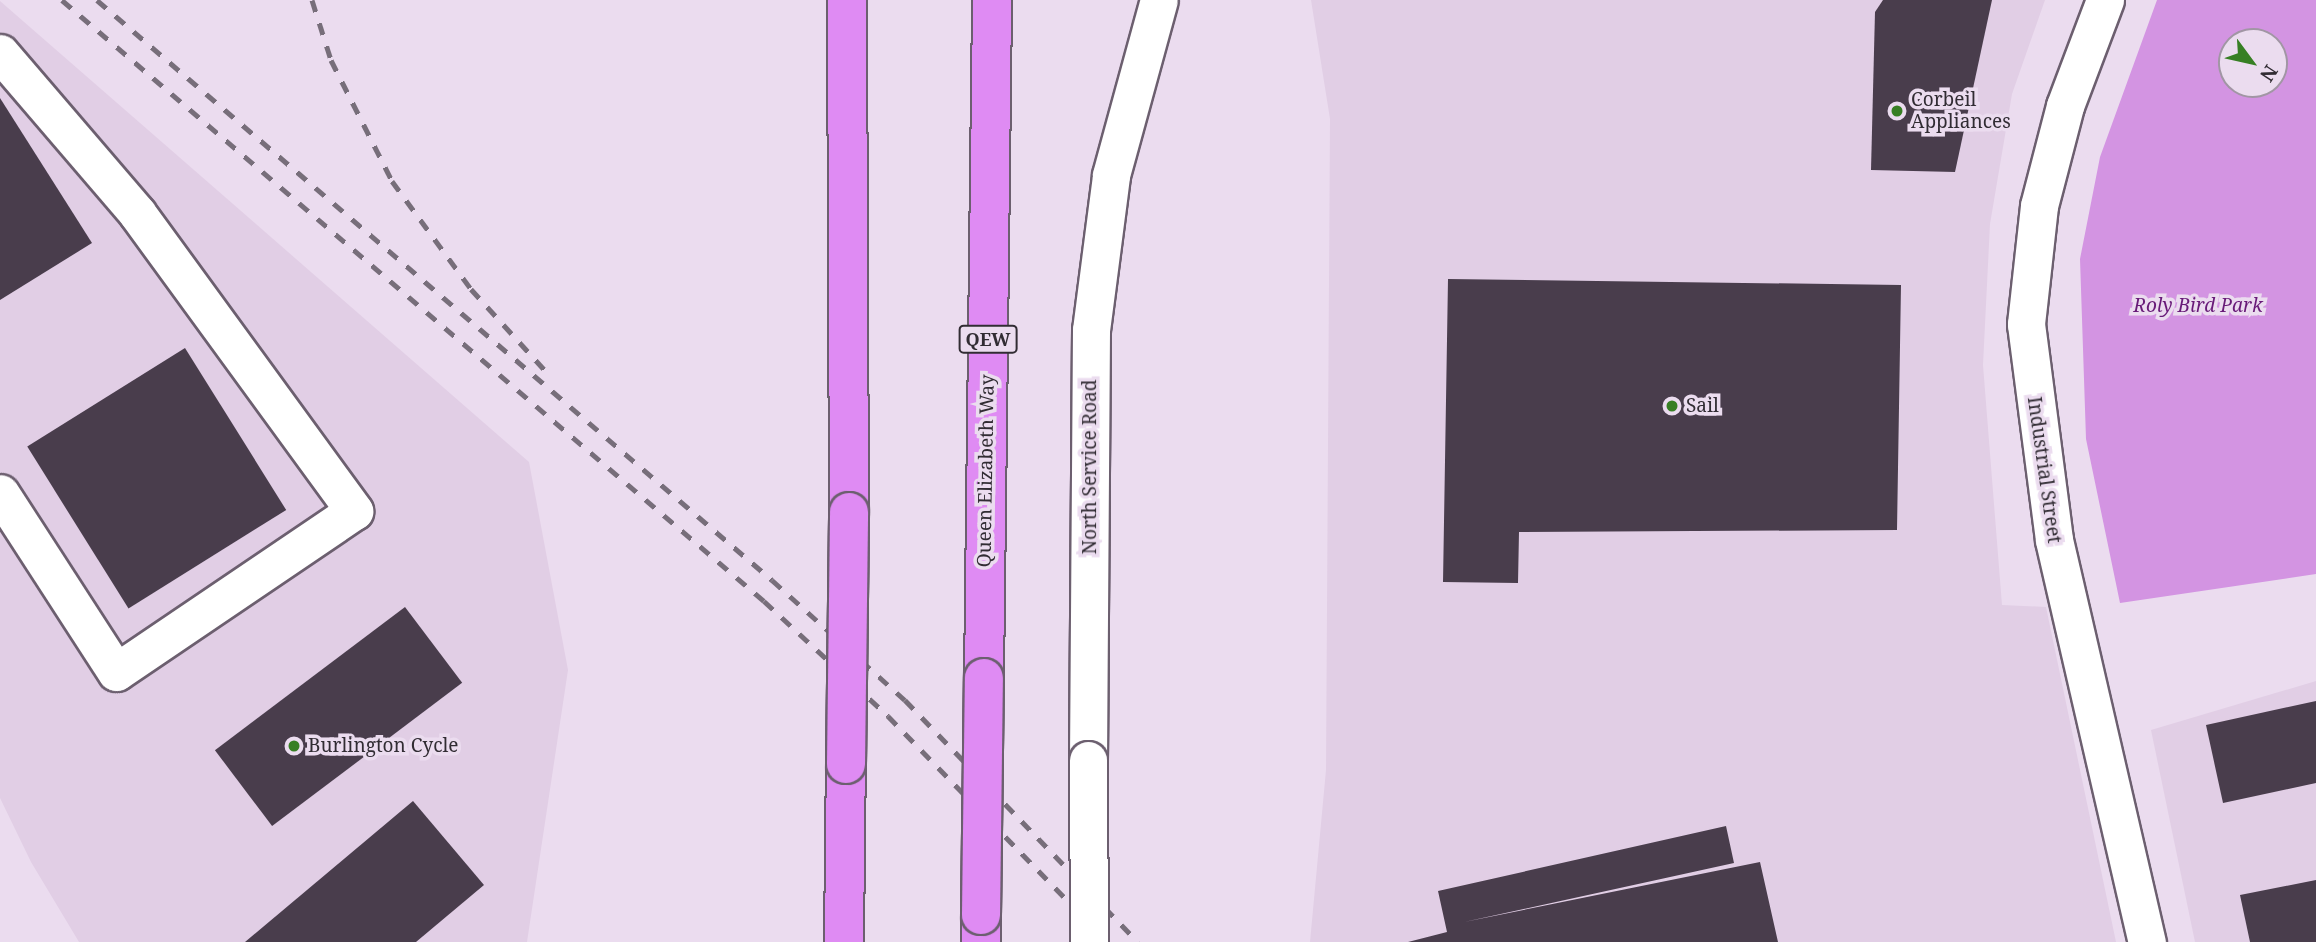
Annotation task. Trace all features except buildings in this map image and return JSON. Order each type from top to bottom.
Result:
[{"type":"highway","points":[[844,942],[849,512],[846,0]]},
{"type":"highway","name":"Queen Elizabeth Way","points":[[981,928],[992,0]]},
{"type":"street","name":"North Service Road","points":[[1089,942],[1091,330],[1111,175],[1159,0]]},
{"type":"street","name":"Industrial Street","points":[[2105,0],[2065,106],[2039,206],[2026,324],[2053,540],[2147,942]]},
{"type":"street","points":[[0,53],[137,213],[354,511],[116,672],[0,493]]},
{"type":"shaded area","points":[[1311,0],[2045,0],[2012,94],[1990,224],[1983,365],[2002,605],[2046,607],[2116,942],[1310,942],[1326,770],[1330,119]]},
{"type":"shaded area","points":[[0,1],[529,462],[568,670],[527,942],[79,942],[31,862],[0,798]]},
{"type":"shaded area","points":[[2316,681],[2316,942],[2195,942],[2151,730]]},
{"type":"green space","name":"Roly Bird Park","points":[[2157,0],[2316,0],[2316,574],[2120,603],[2086,439],[2080,259],[2100,157]]},
{"type":"railway","points":[[62,0],[764,601],[888,716],[1108,942]]},
{"type":"railway","points":[[97,0],[772,580],[905,700],[1138,942]]},
{"type":"railway","points":[[312,0],[331,60],[392,181],[471,289],[551,377]]},
{"type":"place","name":"Corbeil Appliances","points":[[1897,111]]},
{"type":"place","name":"Sail","points":[[1672,406]]},
{"type":"place","name":"Burlington Cycle","points":[[294,746]]}]
